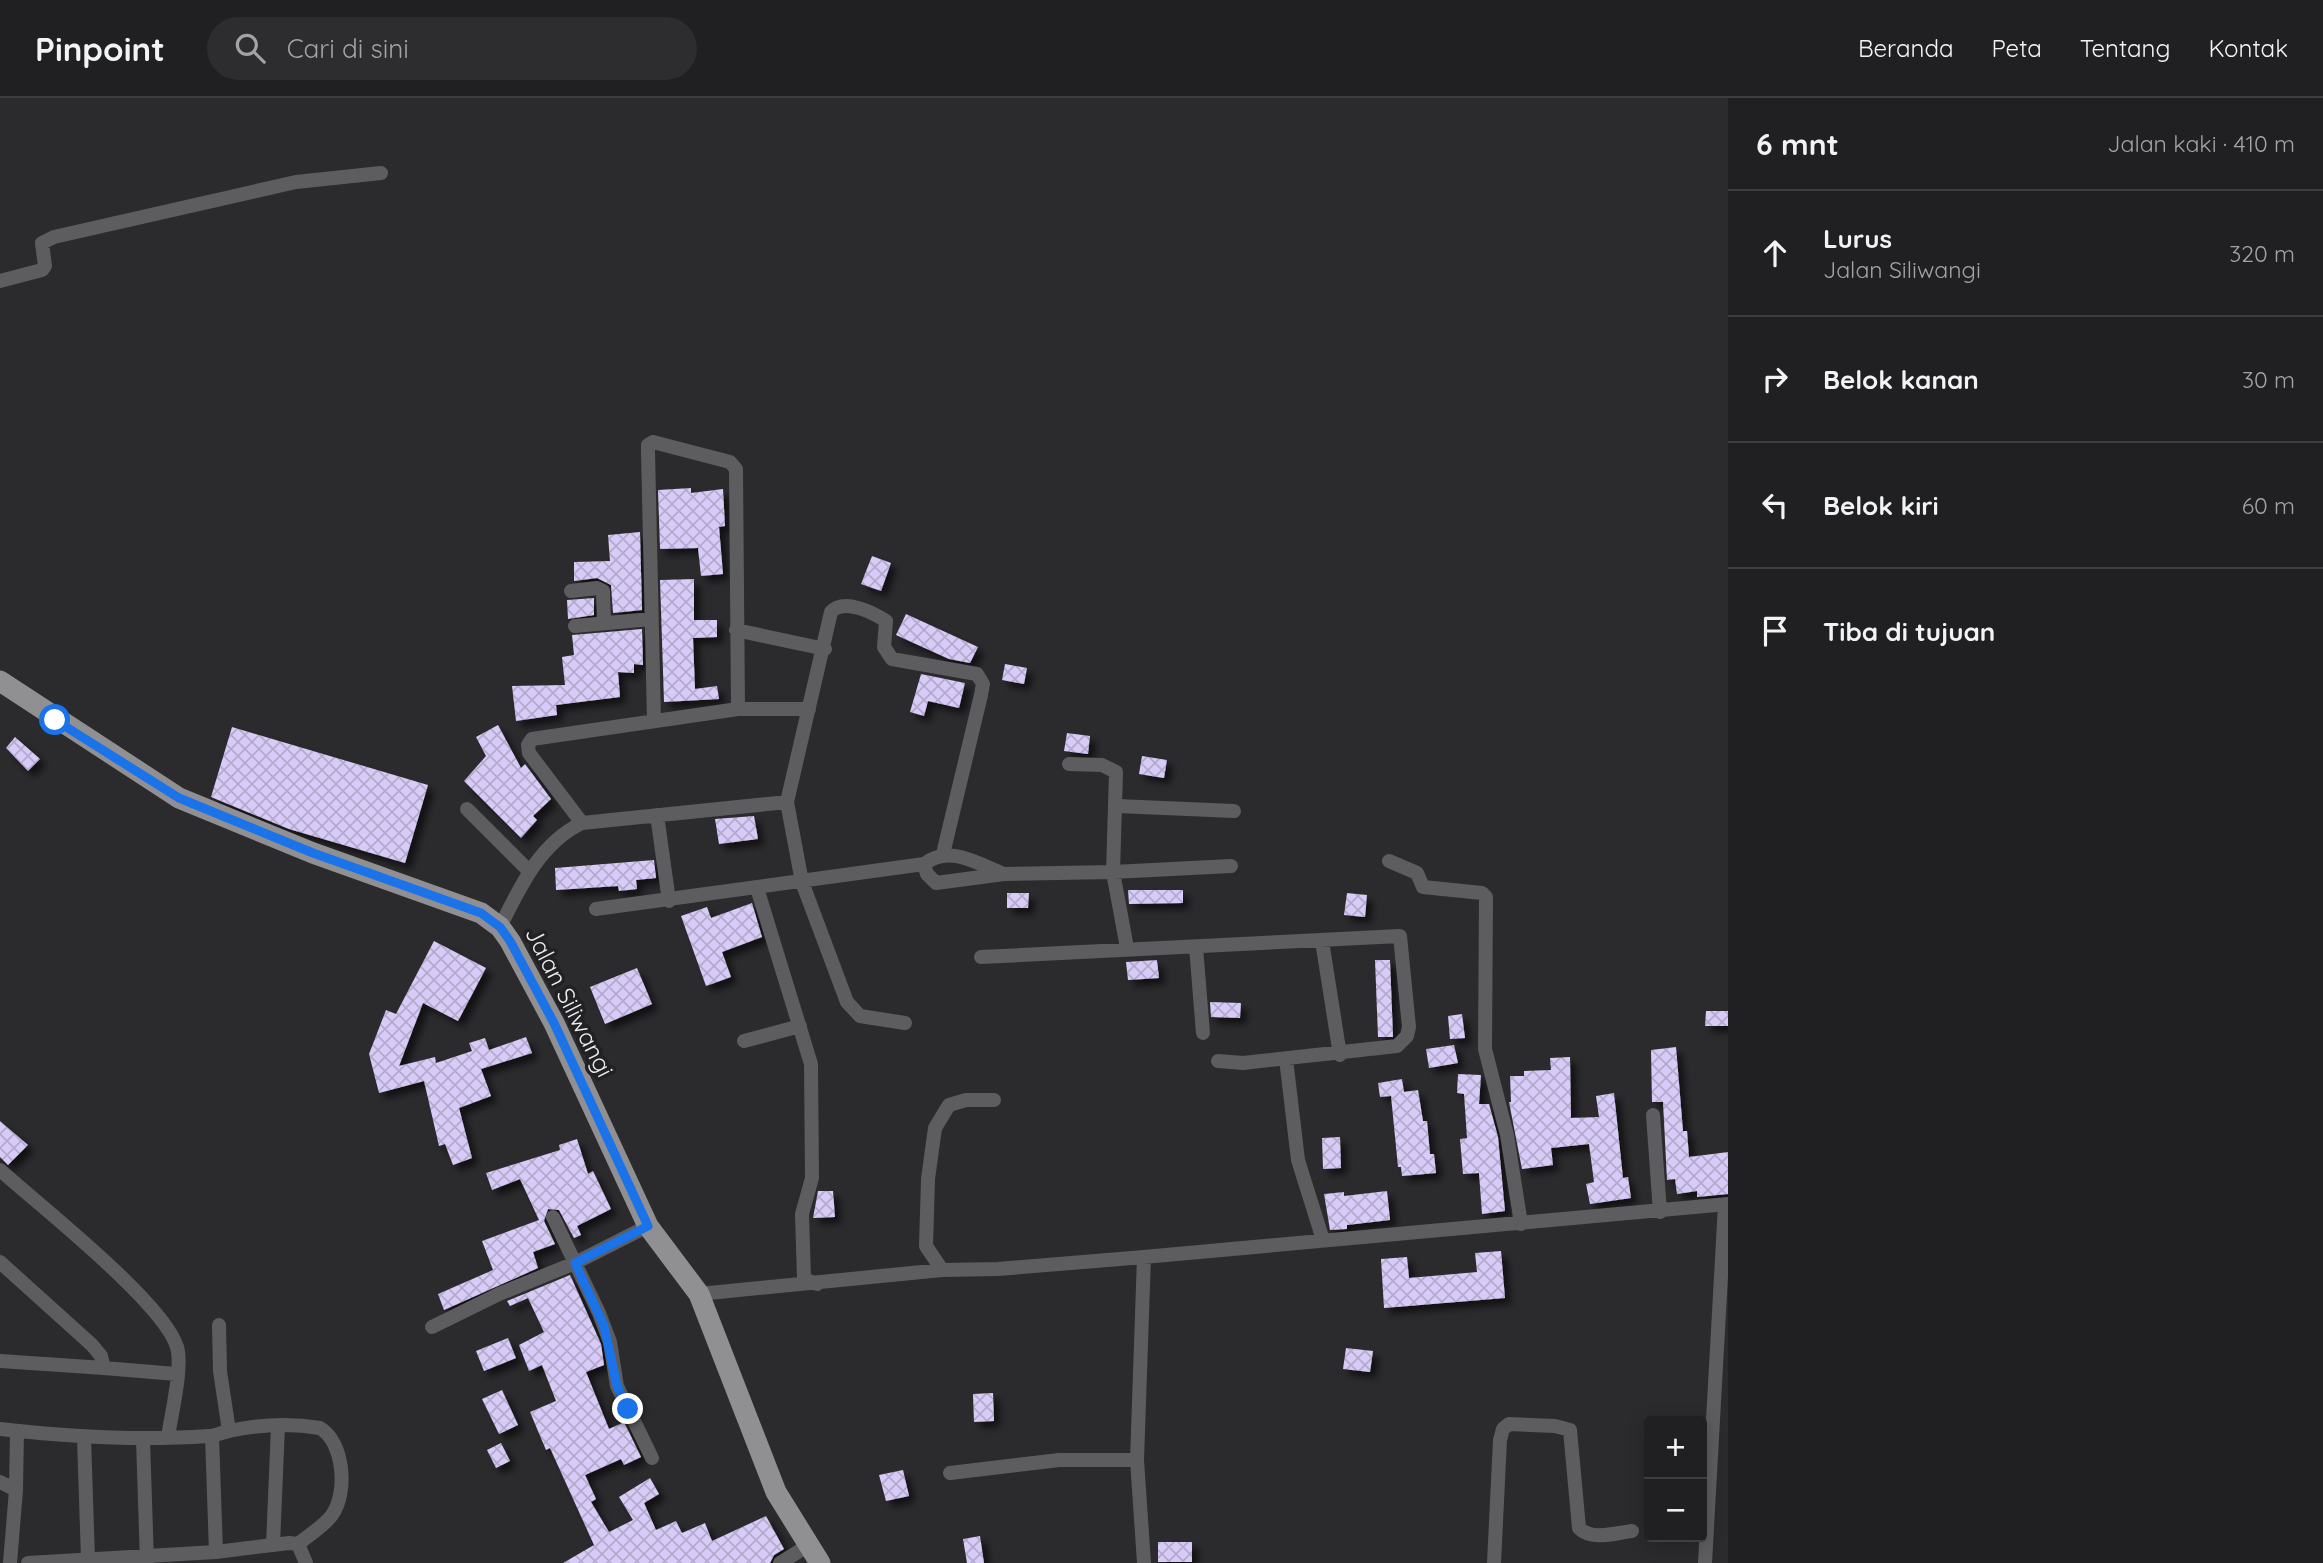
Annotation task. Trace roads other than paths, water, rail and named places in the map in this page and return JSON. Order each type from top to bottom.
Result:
[{"type":"main road","name":"Jalan Siliwangi","points":[[0,681],[179,798],[313,853],[481,913],[500,927],[554,1023],[648,1226],[699,1294],[776,1492],[815,1554]]},
{"type":"street","points":[[0,281],[42,270],[45,266],[42,243],[54,237],[296,182],[381,173]]},
{"type":"street","points":[[654,721],[648,451],[648,445],[653,442],[730,462],[736,469],[737,709]]},
{"type":"street","points":[[571,591],[597,588],[603,591],[604,623]]},
{"type":"street","points":[[905,1023],[872,1019],[852,1010],[802,882],[787,802],[825,649],[831,612],[837,606],[845,604],[886,621],[884,647],[892,659],[977,674],[982,680],[981,695],[943,854]]},
{"type":"street","points":[[575,626],[651,620]]},
{"type":"street","points":[[736,630],[825,649]]},
{"type":"street","points":[[582,823],[529,754],[528,745],[531,738],[737,709],[808,709]]},
{"type":"street","points":[[1069,764],[1111,767],[1116,772],[1118,782],[1113,872],[1127,948]]},
{"type":"street","points":[[500,927],[528,870],[570,829],[582,823],[787,802]]},
{"type":"street","points":[[1116,806],[1234,811]]},
{"type":"street","points":[[467,809],[528,870]]},
{"type":"street","points":[[657,815],[669,901]]},
{"type":"street","points":[[596,909],[924,864],[943,854],[954,854],[1004,874]]},
{"type":"street","points":[[1390,861],[1417,873],[1423,887],[1482,893],[1486,897],[1485,1049],[1507,1135],[1521,1224]]},
{"type":"street","points":[[924,864],[927,874],[936,883],[1004,874],[1231,866]]},
{"type":"street","points":[[757,888],[811,1064],[812,1178],[802,1214],[804,1279],[817,1284]]},
{"type":"street","points":[[981,957],[1400,936],[1409,1027],[1407,1036],[1397,1046],[1340,1055],[1243,1063],[1218,1061]]},
{"type":"street","points":[[1322,941],[1340,1055]]},
{"type":"street","points":[[1196,947],[1203,1033]]},
{"type":"street","points":[[744,1041],[800,1026]]},
{"type":"street","points":[[1286,1059],[1298,1160],[1323,1240]]},
{"type":"street","points":[[942,1270],[926,1246],[928,1179],[935,1128],[949,1105],[966,1100],[994,1100]]},
{"type":"street","points":[[1653,1115],[1660,1212]]},
{"type":"street","points":[[0,1170],[120,1276],[170,1333],[178,1350],[168,1437]]},
{"type":"street","points":[[699,1294],[942,1270],[998,1269],[1144,1257],[1726,1204],[1705,1563]]},
{"type":"street","points":[[552,1217],[610,1342],[617,1386],[652,1458]]},
{"type":"street","points":[[432,1327],[499,1293],[575,1263],[648,1226]]},
{"type":"street","points":[[1144,1257],[1137,1461],[1144,1563]]},
{"type":"street","points":[[0,1262],[92,1345],[101,1356],[104,1368]]},
{"type":"street","points":[[219,1325],[220,1371],[229,1431]]},
{"type":"street","points":[[0,1361],[176,1374]]},
{"type":"street","points":[[1494,1563],[1499,1450],[1503,1429],[1509,1424],[1555,1426],[1570,1430],[1579,1528],[1598,1536],[1632,1531]]},
{"type":"street","points":[[273,1545],[278,1426]]},
{"type":"street","points":[[0,1429],[84,1438],[143,1440],[212,1436],[229,1431],[278,1426],[311,1427],[324,1431],[334,1442],[341,1478],[339,1502],[331,1516],[298,1544],[147,1559],[28,1563]]},
{"type":"street","points":[[10,1563],[16,1490],[17,1431]]},
{"type":"street","points":[[212,1436],[216,1552]]},
{"type":"street","points":[[84,1438],[88,1559]]},
{"type":"street","points":[[143,1440],[147,1559]]},
{"type":"street","points":[[950,1473],[1059,1460],[1137,1461]]},
{"type":"street","points":[[0,1482],[16,1490]]},
{"type":"street","points":[[298,1544],[306,1563]]},
{"type":"street","points":[[780,1563],[815,1554]]}]
